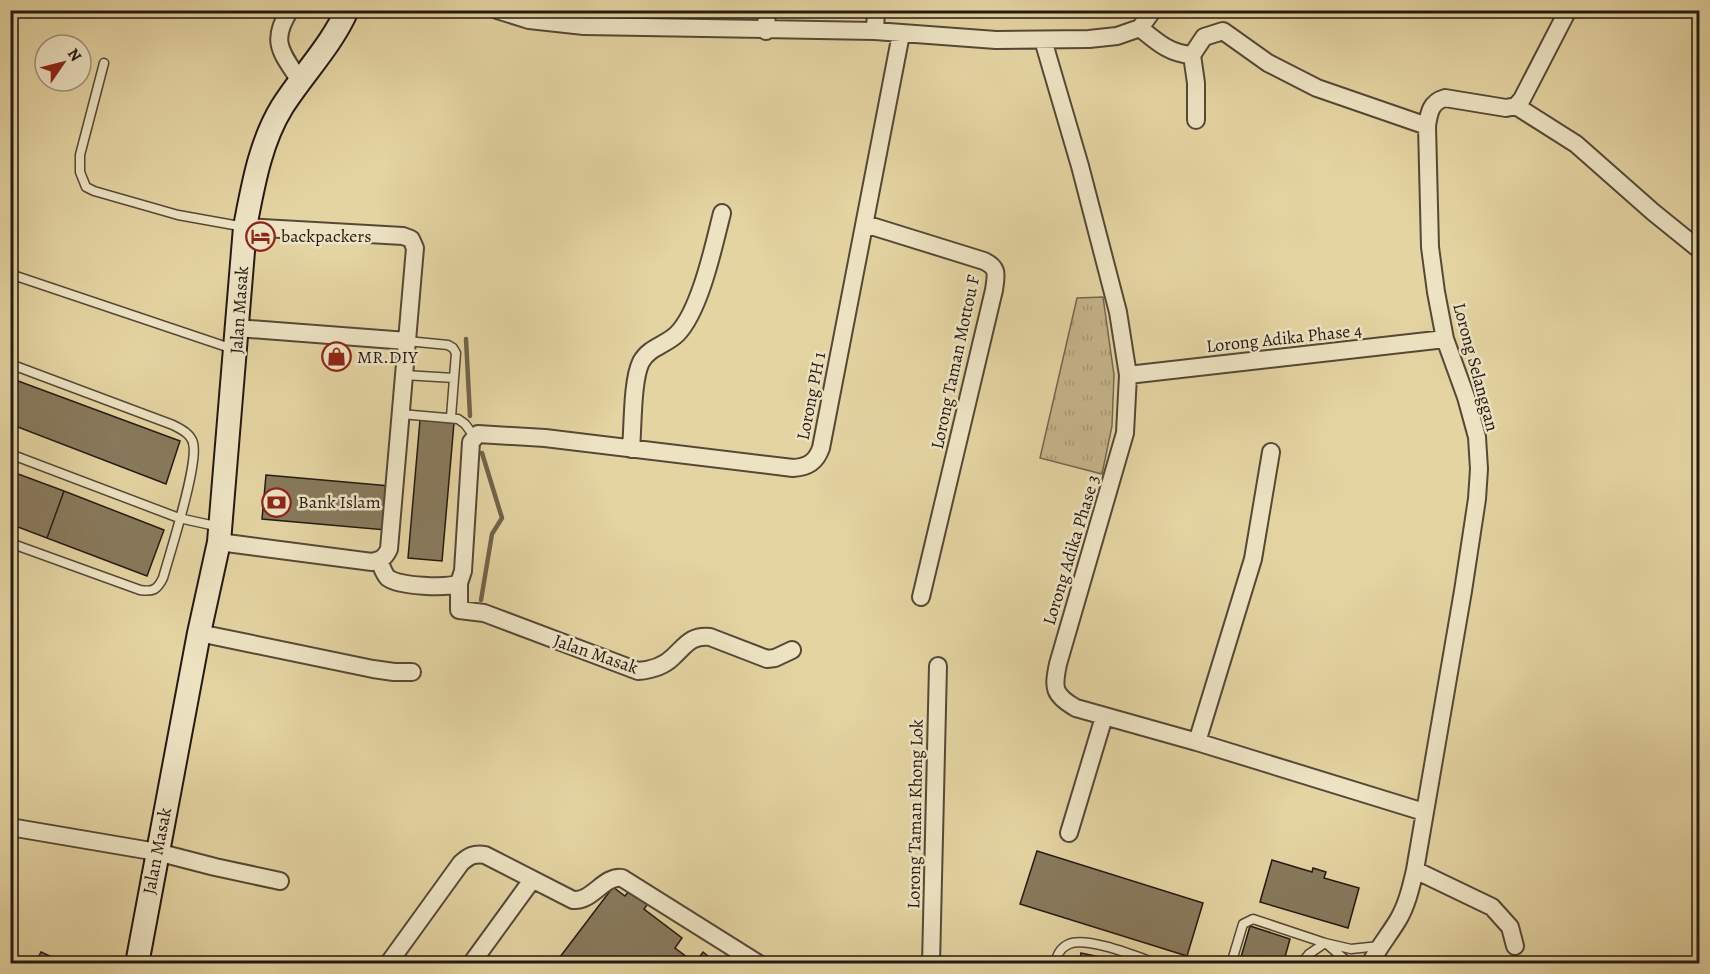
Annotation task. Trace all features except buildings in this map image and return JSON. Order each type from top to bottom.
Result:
[{"type":"street","points":[[290,10],[279,32],[281,49],[300,81]]},
{"type":"street","name":"Jalan Masak","points":[[137,963],[199,633],[220,535],[245,227],[254,177],[281,109],[334,34],[347,10]]},
{"type":"street","points":[[497,10],[528,20],[584,26],[875,31],[996,40],[1117,36],[1140,28],[1154,10]]},
{"type":"street","points":[[766,30],[767,10]]},
{"type":"street","points":[[875,31],[876,10]]},
{"type":"street","points":[[1568,10],[1522,99],[1516,106],[1576,144],[1700,250]]},
{"type":"street","points":[[1140,28],[1160,45],[1179,54],[1192,55]]},
{"type":"street","points":[[1196,120],[1196,83],[1192,55],[1204,37],[1223,31],[1268,63],[1317,88],[1427,126]]},
{"type":"street","name":"Lorong PH 1","points":[[474,436],[484,432],[546,438],[793,468],[806,466],[815,459],[821,448],[901,34]]},
{"type":"street","name":"Lorong Adika Phase 3","points":[[1043,40],[1080,166],[1118,312],[1128,375],[1125,433],[1055,678],[1055,688],[1062,700],[1076,708],[1197,742],[1424,812]]},
{"type":"street","name":"Lorong Selanggan","points":[[1370,963],[1399,919],[1415,870],[1477,499],[1479,469],[1477,437],[1466,397],[1445,339],[1430,247],[1427,126],[1432,105],[1445,98],[1506,108],[1516,106]]},
{"type":"street","points":[[631,449],[637,375],[641,362],[654,349],[677,334],[686,322],[703,281],[722,213]]},
{"type":"street","name":"Lorong Taman Mottou F","points":[[865,224],[984,261],[993,266],[996,276],[921,597]]},
{"type":"street","points":[[220,535],[372,562],[379,561],[386,556],[389,549],[407,341],[414,248],[411,239],[403,236],[245,227]]},
{"type":"street","points":[[237,339],[407,341]]},
{"type":"street","name":"Lorong Adika Phase 4","points":[[1128,375],[1445,339]]},
{"type":"street","points":[[379,561],[389,578],[398,582],[446,587],[459,583],[463,571],[471,449],[474,436]]},
{"type":"street","points":[[1197,742],[1253,559],[1271,452]]},
{"type":"street","name":"Jalan Masak","points":[[459,583],[459,610],[484,614],[638,671],[656,668],[674,657],[684,644],[701,636],[710,637],[767,659],[792,650]]},
{"type":"street","points":[[199,633],[373,669],[412,672]]},
{"type":"street","name":"Lorong Taman Khong Lok","points":[[931,963],[938,666]]},
{"type":"street","points":[[1069,833],[1104,717]]},
{"type":"street","points":[[10,827],[157,852],[280,881]]},
{"type":"street","points":[[388,963],[461,863],[470,855],[477,853],[567,898],[578,901],[613,878],[622,878],[759,963]]},
{"type":"street","points":[[1415,870],[1492,906],[1510,927],[1515,946]]},
{"type":"street","points":[[471,963],[532,880]]},
{"type":"lane","points":[[104,63],[80,155],[80,172],[86,187],[178,215],[245,227]]},
{"type":"lane","points":[[10,274],[237,339]]},
{"type":"lane","points":[[407,341],[448,345],[456,353],[451,417]]},
{"type":"lane","points":[[10,364],[173,425],[187,433],[193,442],[193,462],[163,578],[157,589],[151,592],[10,543]]},
{"type":"lane","points":[[404,375],[454,378]]},
{"type":"lane","points":[[401,414],[451,417],[465,424],[474,436]]},
{"type":"lane","points":[[10,454],[220,535]]},
{"type":"lane","points":[[1231,963],[1243,924],[1252,919],[1351,949],[1380,946]]},
{"type":"lane","points":[[1055,963],[1060,951],[1069,944],[1079,942],[1158,963]]},
{"type":"lane","points":[[1301,963],[1325,943]]},
{"type":"lane","points":[[1325,943],[1350,963]]},
{"type":"green space","points":[[1103,297],[1114,375],[1112,426],[1102,474],[1040,458],[1077,298]]},
{"type":"waterway","points":[[466,339],[470,416]]},
{"type":"waterway","points":[[481,600],[492,534],[502,518],[482,453]]},
{"type":"place","name":"backpackers","points":[[260,236]]},
{"type":"place","name":"MR.DIY","points":[[336,357]]},
{"type":"place","name":"Bank Islam","points":[[277,502]]}]
